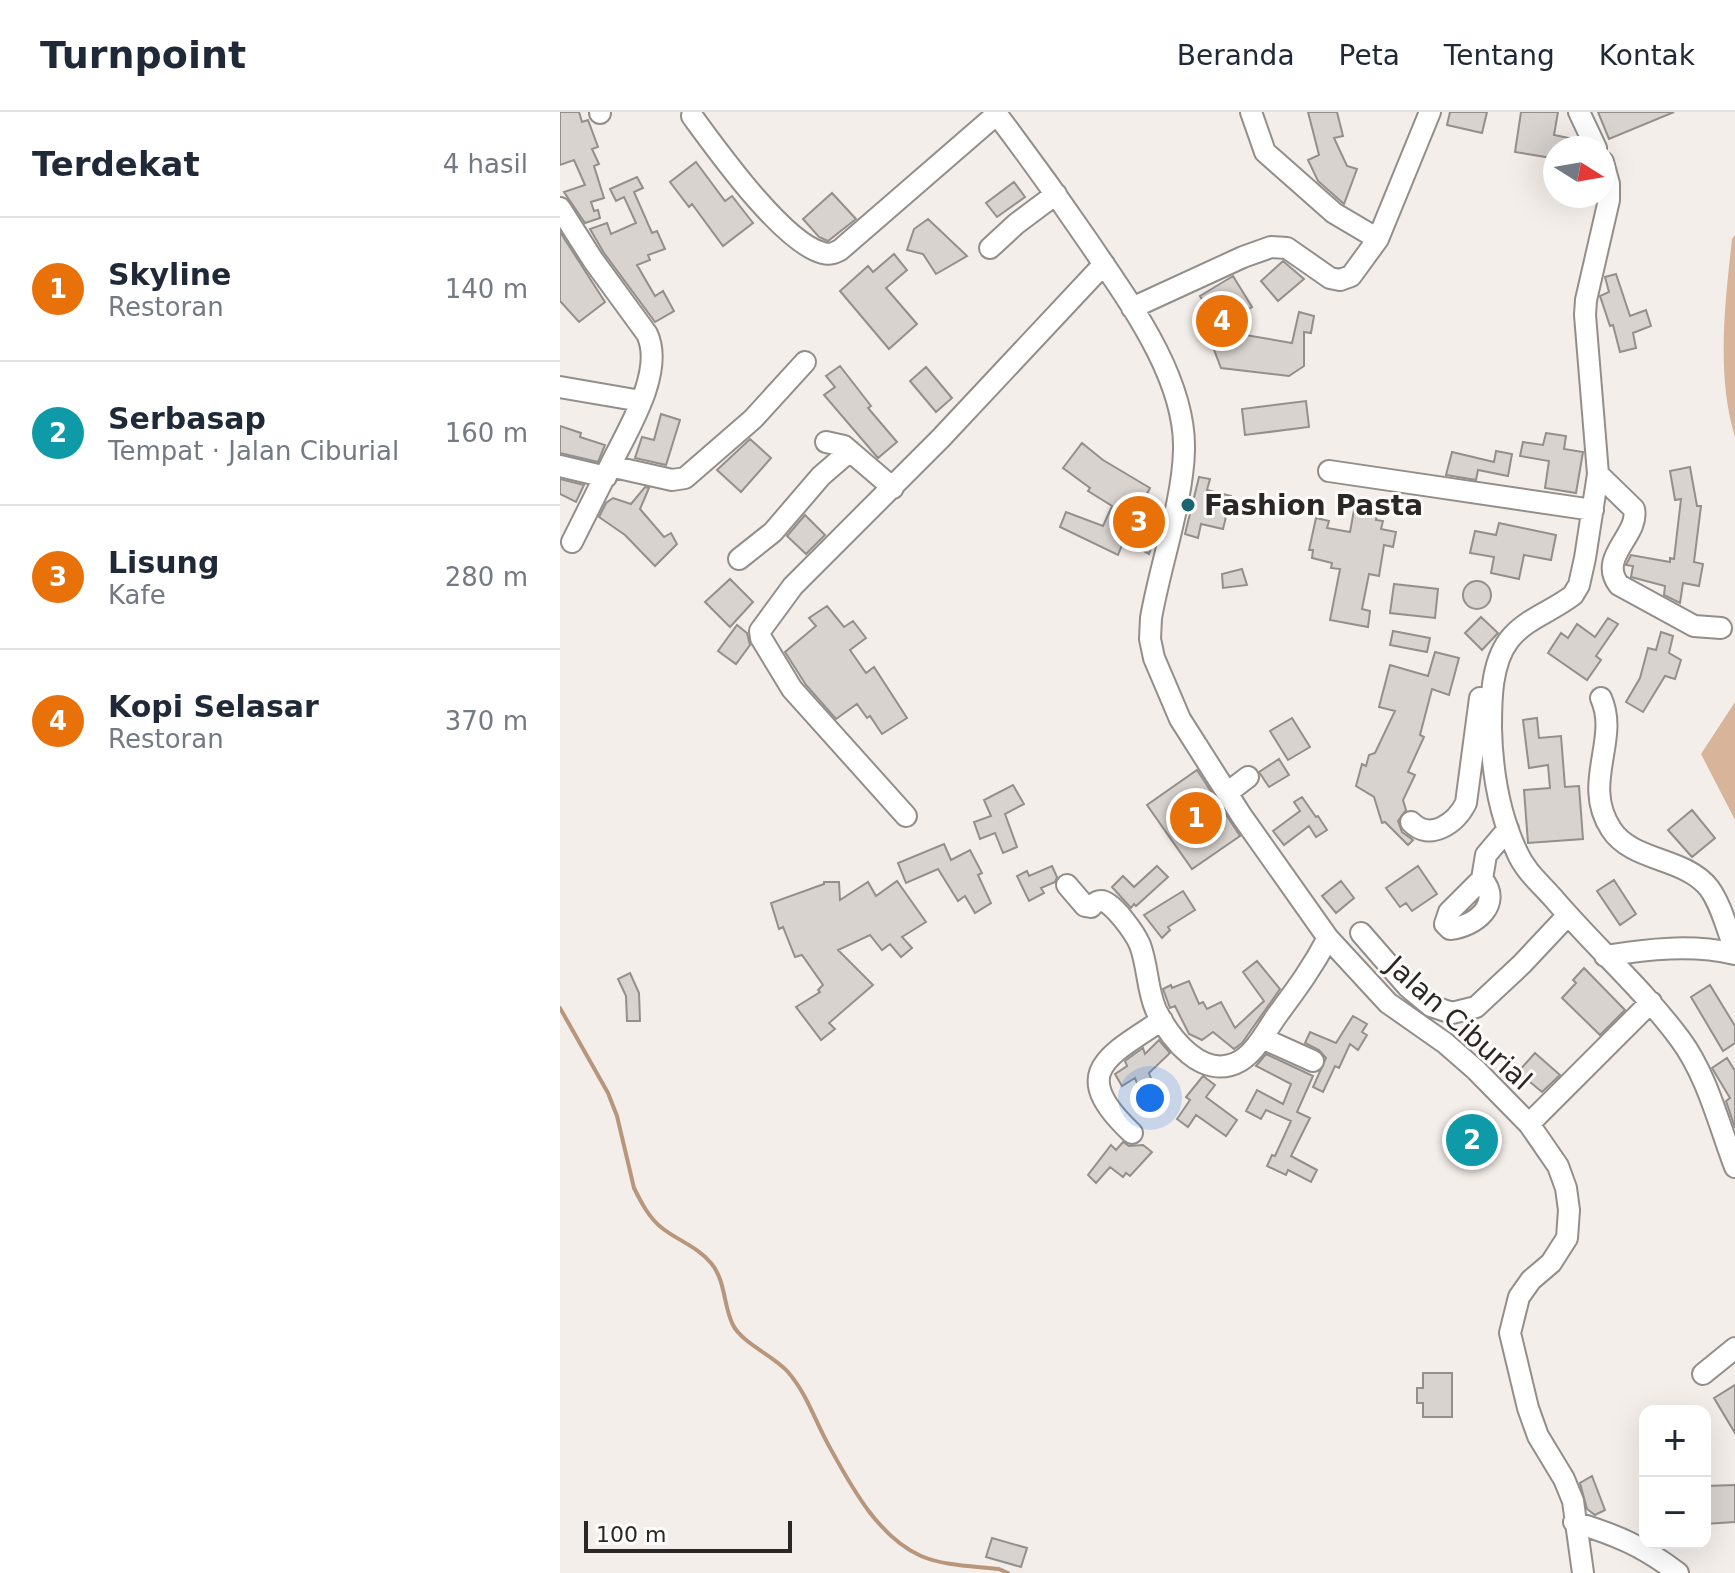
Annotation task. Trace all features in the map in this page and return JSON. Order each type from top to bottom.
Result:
[{"type":"street","points":[[1251,112],[1265,152],[1334,213],[1378,239]]},
{"type":"street","points":[[1132,308],[1271,247],[1287,248],[1330,278],[1340,280],[1357,270],[1378,239],[1430,112]]},
{"type":"street","points":[[1579,112],[1590,136]]},
{"type":"street","points":[[692,116],[733,173],[791,233],[820,253],[831,254],[840,250],[996,113]]},
{"type":"street","name":"Jalan Ciburial","points":[[996,113],[1104,264],[1153,344],[1175,393],[1185,449],[1151,618],[1150,639],[1162,681],[1180,719],[1227,793],[1328,938],[1388,1003],[1466,1061],[1529,1124],[1558,1166],[1566,1188],[1569,1224],[1562,1248],[1519,1297],[1510,1333],[1538,1436],[1564,1479],[1573,1501],[1583,1573]]},
{"type":"street","points":[[990,248],[1056,194]]},
{"type":"street","points":[[560,208],[652,345],[652,368],[641,401],[572,542]]},
{"type":"street","points":[[1607,208],[1586,300],[1598,474],[1579,585],[1573,595],[1532,620],[1507,642],[1495,672],[1491,702],[1496,782],[1508,829],[1524,866],[1651,1002],[1682,1041],[1694,1062],[1735,1167]]},
{"type":"street","points":[[906,816],[792,689],[761,638],[760,631],[793,586],[893,488],[1104,264]]},
{"type":"street","points":[[560,466],[672,480],[685,478],[753,419],[805,362]]},
{"type":"street","points":[[560,387],[641,401]]},
{"type":"street","points":[[826,442],[836,443],[850,451],[893,488]]},
{"type":"street","points":[[739,559],[773,532],[821,476],[850,451]]},
{"type":"street","points":[[1329,471],[1593,510]]},
{"type":"street","points":[[1598,474],[1634,509],[1635,521],[1616,550],[1613,573],[1619,585],[1694,626],[1721,628]]},
{"type":"street","points":[[1411,822],[1417,829],[1435,831],[1461,814],[1466,803],[1480,696],[1483,694],[1491,702]]},
{"type":"street","points":[[1601,698],[1608,713],[1598,775],[1603,816],[1625,844],[1692,874],[1707,886],[1716,901],[1735,952],[1654,948],[1605,956]]},
{"type":"street","points":[[1227,793],[1248,777]]},
{"type":"street","points":[[1482,879],[1486,855],[1508,829]]},
{"type":"street","points":[[1067,885],[1085,906],[1091,907],[1097,901],[1109,903],[1127,924],[1140,944],[1155,1007],[1188,1054],[1199,1062],[1240,1061],[1262,1038],[1308,975],[1328,938]]},
{"type":"street","points":[[1361,933],[1408,987],[1431,1006],[1452,1013],[1476,1007],[1568,915]]},
{"type":"street","points":[[1529,1124],[1651,1002]]},
{"type":"street","points":[[1132,1133],[1117,1119],[1100,1092],[1097,1083],[1099,1074],[1108,1058],[1162,1020]]},
{"type":"street","points":[[1262,1038],[1313,1061]]},
{"type":"street","points":[[1703,1374],[1735,1348]]},
{"type":"street","points":[[1574,1522],[1620,1536],[1678,1573]]},
{"type":"shaded area","points":[[1735,235],[1735,437],[1726,389],[1724,339],[1732,239]]},
{"type":"shaded area","points":[[1735,702],[1735,820],[1701,754]]},
{"type":"building","points":[[560,112],[579,112],[582,122],[588,120],[598,147],[592,149],[599,164],[594,166],[604,198],[591,202],[600,218],[585,223],[564,192],[585,185],[574,160],[560,165]]},
{"type":"building","points":[[1308,112],[1337,112],[1343,136],[1334,138],[1347,166],[1357,169],[1344,204],[1318,181],[1308,160],[1319,155]]},
{"type":"building","points":[[1450,112],[1487,112],[1482,133],[1447,125]]},
{"type":"building","points":[[1521,112],[1558,112],[1554,135],[1559,136],[1543,136],[1543,157],[1515,152]]},
{"type":"building","points":[[1598,112],[1674,112],[1615,137],[1608,136]]},
{"type":"building","points":[[696,162],[725,201],[732,196],[753,223],[723,246],[692,204],[689,207],[670,182]]},
{"type":"building","points":[[637,177],[643,188],[634,192],[652,233],[657,231],[665,249],[648,255],[650,260],[637,265],[655,296],[663,291],[674,311],[655,322],[590,229],[607,223],[611,234],[636,223],[624,197],[616,201],[610,189]]},
{"type":"building","points":[[1014,182],[1025,197],[997,217],[986,203]]},
{"type":"building","points":[[832,193],[856,219],[828,241],[819,237],[803,219]]},
{"type":"building","points":[[928,219],[967,256],[936,274],[923,254],[907,250],[914,229]]},
{"type":"building","points":[[560,232],[605,302],[579,322],[560,301]]},
{"type":"building","points":[[894,254],[907,270],[886,288],[917,324],[889,349],[840,291],[868,266],[873,272]]},
{"type":"building","points":[[1283,261],[1304,279],[1278,301],[1261,281]]},
{"type":"building","points":[[1616,274],[1630,316],[1646,310],[1651,326],[1633,333],[1636,348],[1620,352],[1613,325],[1610,326],[1600,296],[1609,292],[1605,277]]},
{"type":"building","points":[[1233,276],[1252,307],[1219,328],[1200,296]]},
{"type":"building","points":[[1299,312],[1314,316],[1311,333],[1304,332],[1304,366],[1289,376],[1221,368],[1213,347],[1228,332],[1292,343]]},
{"type":"building","points":[[840,366],[871,406],[868,408],[897,442],[878,458],[824,395],[835,387],[826,376]]},
{"type":"building","points":[[926,367],[952,398],[936,412],[910,381]]},
{"type":"building","points":[[1306,401],[1309,427],[1245,435],[1242,409]]},
{"type":"building","points":[[661,414],[680,420],[666,465],[635,458],[642,437],[654,440]]},
{"type":"building","points":[[560,426],[605,445],[598,462],[560,453]]},
{"type":"building","points":[[1546,433],[1566,436],[1564,449],[1583,452],[1576,493],[1545,488],[1549,461],[1520,456],[1523,442],[1543,445]]},
{"type":"building","points":[[750,439],[771,458],[741,492],[717,470]]},
{"type":"building","points":[[1082,443],[1103,460],[1150,488],[1136,514],[1159,526],[1149,554],[1124,540],[1118,555],[1060,527],[1066,512],[1103,526],[1112,506],[1088,491],[1090,488],[1063,468]]},
{"type":"building","points":[[1496,451],[1512,454],[1508,476],[1478,470],[1476,480],[1446,475],[1452,452],[1494,462]]},
{"type":"building","points":[[1690,467],[1697,506],[1701,506],[1694,562],[1703,564],[1699,586],[1683,583],[1680,603],[1664,595],[1665,586],[1631,577],[1633,566],[1626,565],[1631,555],[1670,562],[1670,558],[1674,559],[1681,499],[1675,500],[1670,471]]},
{"type":"building","points":[[1199,477],[1210,479],[1207,490],[1231,496],[1223,529],[1201,524],[1198,538],[1185,534]]},
{"type":"building","points":[[560,479],[584,485],[576,502],[560,494]]},
{"type":"building","points":[[645,487],[649,488],[640,509],[664,537],[671,533],[677,544],[655,566],[625,535],[599,517],[606,503],[613,498],[631,504]]},
{"type":"building","points":[[1356,499],[1379,504],[1376,520],[1383,521],[1381,529],[1396,532],[1393,547],[1384,545],[1379,576],[1369,574],[1362,609],[1370,611],[1368,627],[1330,620],[1340,569],[1331,568],[1332,563],[1312,558],[1313,550],[1309,550],[1316,518],[1329,521],[1327,528],[1350,532]]},
{"type":"building","points":[[805,515],[825,535],[806,554],[787,536]]},
{"type":"building","points":[[1499,523],[1556,535],[1551,560],[1524,555],[1519,579],[1491,573],[1494,557],[1470,553],[1475,531],[1496,535]]},
{"type":"building","points":[[1242,569],[1247,585],[1223,588],[1222,574]]},
{"type":"building","points":[[730,579],[753,602],[730,627],[705,602]]},
{"type":"building","points":[[1477,581],[1487,585],[1491,595],[1487,605],[1477,609],[1467,605],[1463,595],[1467,585]]},
{"type":"building","points":[[1394,584],[1438,589],[1435,618],[1390,613]]},
{"type":"building","points":[[827,606],[844,627],[853,621],[866,638],[850,650],[866,673],[874,667],[907,718],[882,734],[857,704],[836,719],[806,685],[785,652],[816,626],[809,618]]},
{"type":"building","points":[[1481,617],[1498,633],[1482,650],[1465,633]]},
{"type":"building","points":[[1608,618],[1618,624],[1596,656],[1601,660],[1587,680],[1548,653],[1561,633],[1568,638],[1577,624],[1595,637]]},
{"type":"building","points":[[737,625],[747,633],[750,645],[736,664],[718,651]]},
{"type":"building","points":[[1393,631],[1430,638],[1427,652],[1390,645]]},
{"type":"building","points":[[1661,632],[1673,636],[1669,653],[1681,660],[1675,679],[1665,676],[1643,712],[1626,702],[1640,678],[1648,648],[1656,650]]},
{"type":"building","points":[[1435,652],[1459,658],[1449,695],[1432,689],[1420,735],[1424,737],[1408,772],[1415,775],[1403,800],[1406,810],[1398,821],[1402,832],[1413,840],[1408,845],[1385,822],[1382,823],[1374,797],[1356,786],[1362,764],[1366,766],[1369,755],[1375,753],[1395,711],[1379,707],[1390,665],[1428,676]]},
{"type":"building","points":[[1292,718],[1310,747],[1288,760],[1270,731]]},
{"type":"building","points":[[1537,718],[1539,738],[1561,736],[1565,787],[1579,786],[1583,839],[1528,843],[1524,790],[1550,788],[1548,765],[1529,768],[1523,720]]},
{"type":"building","points":[[1279,759],[1289,775],[1269,787],[1259,772]]},
{"type":"building","points":[[1197,770],[1240,836],[1192,869],[1147,805]]},
{"type":"building","points":[[1013,785],[1024,804],[1005,814],[1017,847],[1003,853],[995,833],[980,839],[974,822],[991,816],[984,800]]},
{"type":"building","points":[[1302,797],[1327,830],[1316,837],[1309,826],[1284,845],[1273,831],[1300,811],[1294,802]]},
{"type":"building","points":[[1692,810],[1715,838],[1692,857],[1668,830]]},
{"type":"building","points":[[944,844],[951,860],[970,850],[982,873],[978,875],[991,903],[975,913],[965,896],[958,901],[938,869],[906,883],[898,863]]},
{"type":"building","points":[[1052,866],[1057,877],[1055,882],[1041,888],[1044,893],[1029,901],[1017,876],[1027,871],[1029,876]]},
{"type":"building","points":[[1157,866],[1168,877],[1136,906],[1134,904],[1131,908],[1112,887],[1123,876],[1134,887]]},
{"type":"building","points":[[1418,866],[1437,894],[1412,911],[1406,903],[1400,907],[1386,888]]},
{"type":"building","points":[[1614,880],[1636,914],[1620,925],[1597,891]]},
{"type":"building","points":[[897,881],[926,922],[902,937],[912,948],[901,957],[890,944],[882,950],[870,935],[838,950],[873,985],[829,1023],[835,1029],[821,1040],[796,1007],[820,992],[818,990],[823,985],[802,955],[795,957],[783,927],[779,929],[771,903],[824,882],[839,882],[840,900],[868,882],[876,896]]},
{"type":"building","points":[[1341,881],[1354,898],[1336,913],[1322,896]]},
{"type":"building","points":[[1183,891],[1195,910],[1168,927],[1170,930],[1162,938],[1144,915]]},
{"type":"building","points":[[1257,961],[1280,989],[1242,1043],[1234,1049],[1213,1032],[1202,1040],[1189,1034],[1175,1006],[1170,1008],[1163,989],[1189,981],[1199,1004],[1203,1002],[1207,1009],[1221,1002],[1235,1028],[1264,1001],[1243,972]]},
{"type":"building","points":[[1584,968],[1625,1010],[1600,1035],[1562,998],[1576,983],[1573,980]]},
{"type":"building","points":[[630,973],[639,993],[640,1021],[627,1021],[626,996],[618,979]]},
{"type":"building","points":[[1710,985],[1735,1026],[1735,1043],[1723,1051],[1691,997]]},
{"type":"building","points":[[1353,1016],[1367,1024],[1362,1032],[1367,1035],[1358,1050],[1350,1044],[1323,1092],[1313,1087],[1326,1058],[1319,1050],[1305,1043],[1310,1032],[1336,1043]]},
{"type":"building","points":[[1159,1040],[1170,1053],[1149,1073],[1152,1081],[1138,1086],[1135,1078],[1122,1086],[1115,1074],[1127,1066],[1125,1061],[1143,1048],[1145,1054]]},
{"type":"building","points":[[1535,1053],[1560,1075],[1542,1092],[1518,1072]]},
{"type":"building","points":[[1266,1054],[1313,1076],[1297,1112],[1310,1118],[1291,1156],[1317,1170],[1311,1182],[1288,1170],[1286,1175],[1267,1166],[1291,1121],[1266,1110],[1261,1119],[1246,1111],[1257,1090],[1283,1104],[1291,1084],[1256,1066]]},
{"type":"building","points":[[1727,1058],[1735,1071],[1735,1128],[1726,1101],[1730,1098],[1712,1068]]},
{"type":"building","points":[[1203,1076],[1215,1085],[1206,1097],[1237,1120],[1226,1136],[1196,1115],[1188,1127],[1177,1119],[1190,1100],[1186,1097]]},
{"type":"building","points":[[1469,1116],[1478,1126],[1481,1123],[1491,1132],[1488,1136],[1497,1144],[1478,1163],[1469,1155],[1459,1164],[1447,1150],[1454,1144],[1447,1137]]},
{"type":"building","points":[[1123,1142],[1129,1146],[1143,1145],[1152,1152],[1130,1176],[1126,1173],[1123,1177],[1110,1167],[1096,1183],[1088,1175],[1111,1145],[1116,1150]]},
{"type":"building","points":[[1423,1373],[1452,1373],[1452,1417],[1423,1417],[1423,1403],[1417,1403],[1417,1388],[1423,1388]]},
{"type":"building","points":[[1735,1385],[1735,1433],[1714,1398]]},
{"type":"building","points":[[1592,1476],[1605,1510],[1595,1515],[1587,1509],[1580,1483]]},
{"type":"building","points":[[1735,1485],[1735,1522],[1711,1524],[1711,1486]]},
{"type":"building","points":[[992,1538],[1027,1548],[1021,1567],[986,1557]]},
{"type":"waterway","points":[[560,1008],[608,1093],[617,1116],[634,1188],[646,1210],[662,1228],[700,1252],[711,1263],[719,1277],[737,1332],[782,1366],[795,1380],[824,1437],[867,1509],[892,1536],[921,1556],[949,1564],[999,1569],[1008,1573]]},
{"type":"place","name":"Kopi Selasar","points":[[1222,321]]},
{"type":"place","name":"Fashion Pasta","points":[[1188,505]]},
{"type":"place","name":"Lisung","points":[[1139,522]]},
{"type":"place","name":"Skyline","points":[[1196,818]]},
{"type":"place","name":"Serbasap","points":[[1472,1140]]}]
